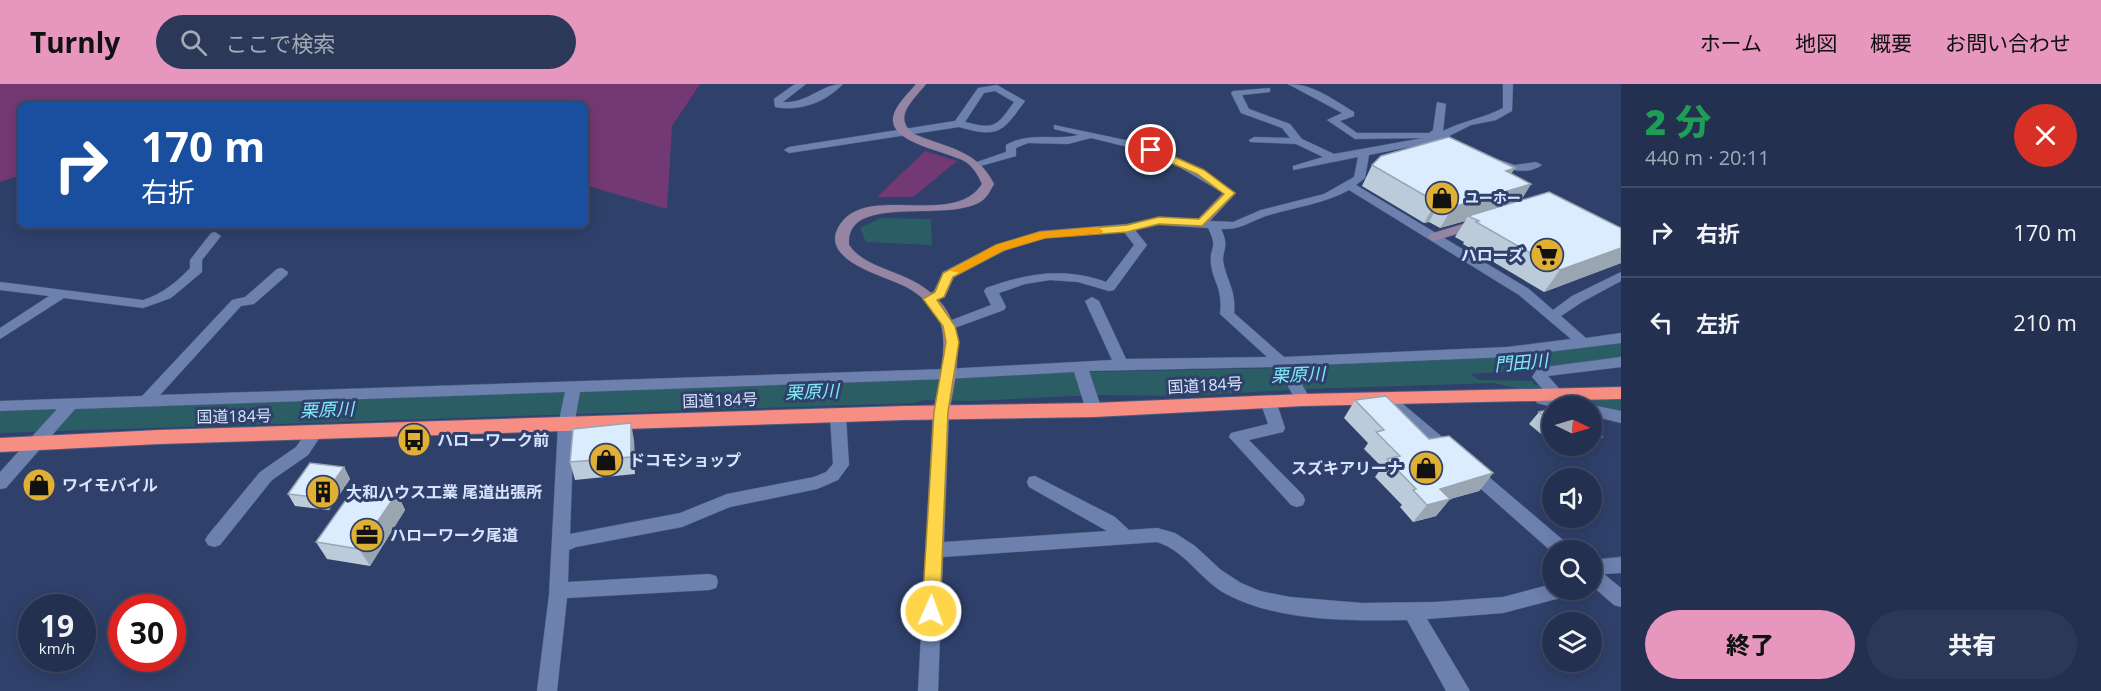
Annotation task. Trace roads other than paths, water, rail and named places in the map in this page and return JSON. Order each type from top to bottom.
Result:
[{"type":"highway","name":"国道184号","points":[[0,445],[42,438],[314,434],[567,421],[838,416],[942,407],[1268,401],[1301,396],[1386,398],[1542,392],[1621,393]]},
{"type":"street","points":[[801,84],[778,101],[779,105],[787,107],[815,100],[838,84]]},
{"type":"street","points":[[921,84],[902,109],[898,120],[900,128],[927,144],[966,156],[983,171],[988,184],[980,197],[945,208],[870,211],[855,218],[843,228],[841,239],[846,252],[857,261],[913,285],[940,310],[949,326],[952,342],[942,407],[933,550],[928,691]]},
{"type":"street","points":[[1293,84],[1312,91],[1350,114],[1332,120],[1354,136],[1422,134],[1451,149]]},
{"type":"street","points":[[1297,168],[1333,157],[1431,139],[1468,123],[1492,118],[1508,109],[1508,84]]},
{"type":"street","points":[[789,150],[830,141],[906,133],[959,124],[991,132],[999,130],[1020,101],[998,88],[981,90],[959,124]]},
{"type":"street","points":[[1267,90],[1236,93],[1245,111],[1286,126],[1298,141],[1333,157]]},
{"type":"street","points":[[1431,139],[1438,130],[1441,104]]},
{"type":"street","points":[[1058,127],[1134,145],[1168,156],[1201,172],[1230,193],[1207,224]]},
{"type":"street","points":[[976,164],[1012,154],[1010,147],[1019,140],[1068,141],[1089,136]]},
{"type":"street","points":[[1254,140],[1298,141]]},
{"type":"street","points":[[929,299],[940,294],[948,275],[1000,248],[1044,234],[1127,228],[1159,221],[1235,226],[1245,220],[1313,203],[1350,186],[1359,178],[1364,153]]},
{"type":"street","points":[[1481,157],[1514,168],[1536,165]]},
{"type":"street","points":[[1350,186],[1524,292],[1584,343]]},
{"type":"street","points":[[1434,237],[1491,219]]},
{"type":"street","points":[[1207,224],[1221,240],[1217,263],[1229,297],[1227,314],[1282,364],[1301,396]]},
{"type":"street","points":[[949,326],[999,307],[992,291],[1026,277],[1085,277],[1109,286],[1140,245],[1127,228]]},
{"type":"street","points":[[0,286],[142,304],[160,300],[182,286],[197,268],[196,260],[215,236]]},
{"type":"street","points":[[146,401],[237,303],[249,301],[282,272]]},
{"type":"street","points":[[1550,315],[1558,313],[1577,299],[1621,276]]},
{"type":"street","points":[[0,334],[63,293]]},
{"type":"street","points":[[1092,301],[1121,364]]},
{"type":"street","points":[[0,406],[69,406],[146,401],[945,377],[1081,371],[1121,364],[1282,364],[1507,351],[1621,338]]},
{"type":"street","points":[[1551,396],[1542,392],[1539,377],[1543,372],[1621,362]]},
{"type":"street","points":[[1081,371],[1092,405]]},
{"type":"street","points":[[547,691],[559,590],[567,421],[573,388]]},
{"type":"street","points":[[1386,398],[1551,540]]},
{"type":"street","points":[[1268,401],[1277,428],[1237,437],[1297,500]]},
{"type":"street","points":[[0,483],[69,406]]},
{"type":"street","points":[[1602,413],[1621,417]]},
{"type":"street","points":[[561,546],[572,540],[682,520],[727,501],[832,476],[841,465],[838,416]]},
{"type":"street","points":[[214,540],[266,476],[302,451],[314,434]]},
{"type":"street","points":[[1035,482],[1109,522],[1125,537]]},
{"type":"street","points":[[933,550],[1157,535],[1169,537],[1184,544],[1233,589],[1284,606],[1376,611],[1412,610],[1496,606],[1542,595]]},
{"type":"street","points":[[1602,572],[1621,565]]},
{"type":"street","points":[[559,590],[709,582]]},
{"type":"street","points":[[1602,583],[1621,599]]},
{"type":"street","points":[[1412,610],[1455,688],[1460,691]]},
{"type":"water","points":[[881,218],[931,219],[932,245],[866,242],[860,228]]},
{"type":"water","points":[[1621,341],[1621,359],[1543,369],[1470,374],[1479,380],[1534,381],[1533,384],[1599,396],[1549,396],[1494,383],[1306,389],[1186,396],[1095,395],[971,401],[924,400],[914,403],[0,433],[0,411],[927,380],[1047,373],[1278,368]]},
{"type":"water","points":[[1602,397],[1621,400],[1621,413],[1602,409]]},
{"type":"place","name":"ユーホー","points":[[1442,198]]},
{"type":"place","name":"ハローズ","points":[[1547,255]]},
{"type":"place","name":"ハローワーク前","points":[[414,440]]},
{"type":"place","name":"ドコモショップ","points":[[606,460]]},
{"type":"place","name":"スズキアリーナ","points":[[1426,468]]},
{"type":"place","name":"ワイモバイル","points":[[39,485]]},
{"type":"place","name":"大和ハウス工業 尾道出張所","points":[[323,492]]},
{"type":"place","name":"ハローワーク尾道","points":[[367,535]]},
{"type":"water label","name":"門田川","points":[[1521,363]]},
{"type":"water label","name":"栗原川","points":[[1298,375]]},
{"type":"water label","name":"栗原川","points":[[812,392]]},
{"type":"water label","name":"栗原川","points":[[327,410]]}]
